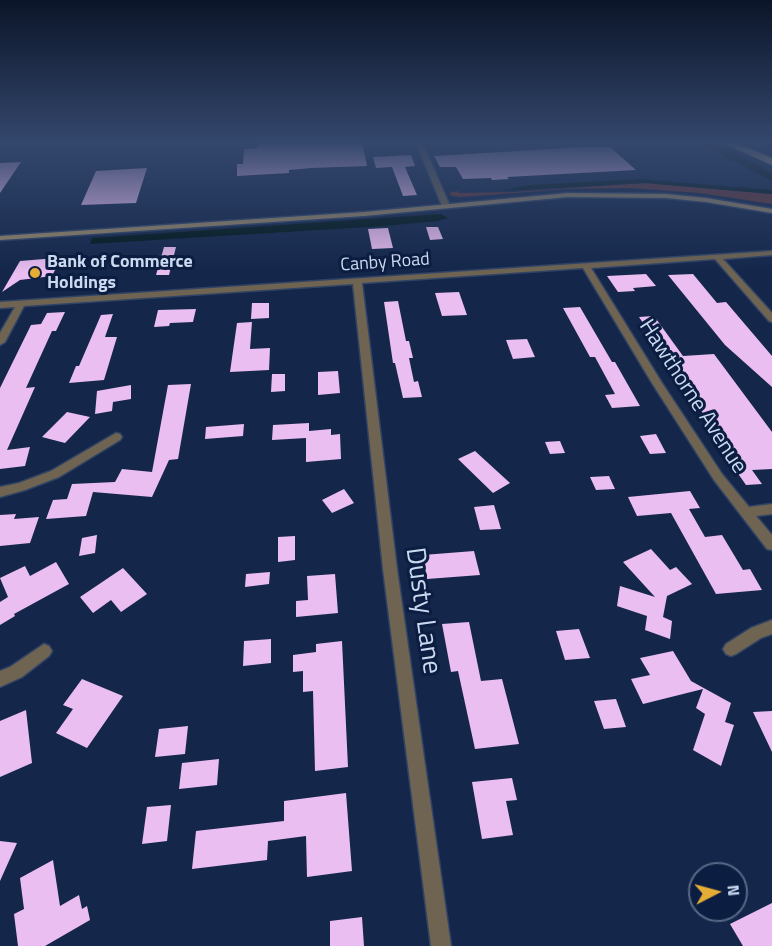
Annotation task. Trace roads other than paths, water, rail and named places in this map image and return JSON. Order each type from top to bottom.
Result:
[{"type":"main road","points":[[0,238],[364,214],[568,195],[633,194],[706,200],[772,211]]},
{"type":"street","points":[[438,186],[446,206]]},
{"type":"street","name":"Canby Road","points":[[0,305],[772,253]]},
{"type":"street","points":[[717,257],[772,319]]},
{"type":"street","name":"Hawthorne Avenue","points":[[586,266],[657,383],[718,477],[772,545]]},
{"type":"street","name":"Dusty Lane","points":[[357,281],[390,569],[441,946]]},
{"type":"street","points":[[0,342],[21,304]]},
{"type":"street","points":[[0,492],[55,474],[116,437]]},
{"type":"street","points":[[745,512],[772,509]]},
{"type":"street","points":[[731,649],[756,633],[772,627]]},
{"type":"street","points":[[0,679],[16,672],[44,651]]},
{"type":"place","name":"Bank of Commerce Holdings","points":[[35,273]]}]
